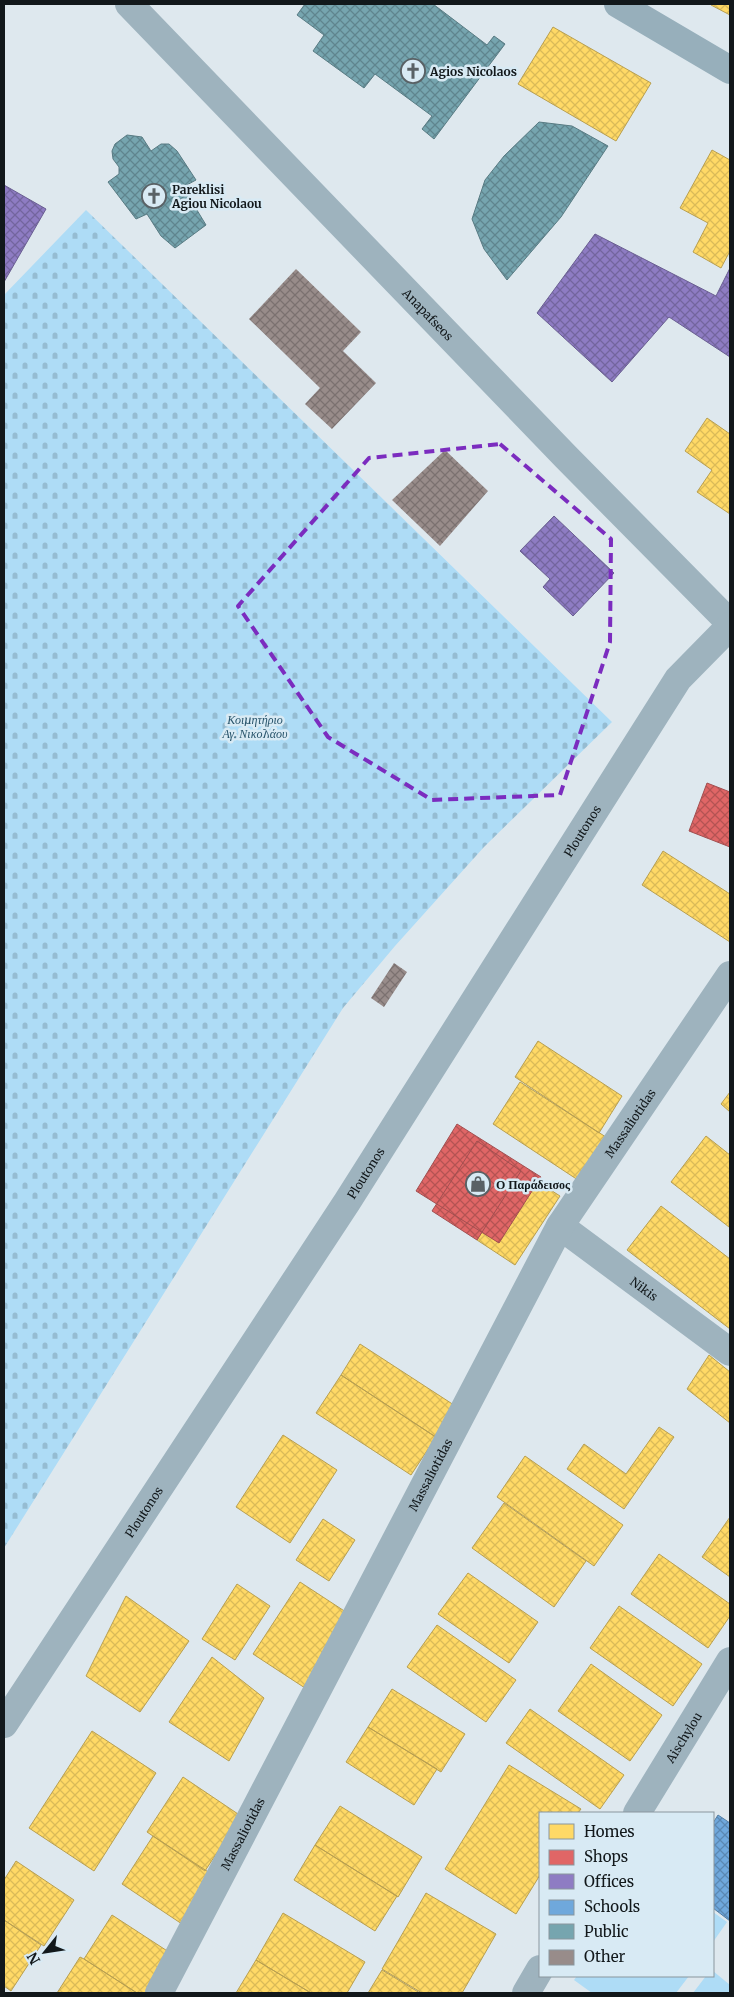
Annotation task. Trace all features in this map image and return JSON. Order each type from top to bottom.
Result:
[{"type":"main road","points":[[618,4],[730,70]]},
{"type":"street","name":"Anapafseos","points":[[129,4],[566,457],[730,624]]},
{"type":"street","name":"Ploutonos","points":[[4,1724],[342,1210],[678,679],[730,624]]},
{"type":"street","name":"Massaliotidas","points":[[159,1993],[560,1226],[730,975]]},
{"type":"street","name":"Nikis","points":[[560,1226],[730,1352]]},
{"type":"street","name":"Aischylou","points":[[638,1812],[730,1661]]},
{"type":"street","points":[[526,1993],[539,1971]]},
{"type":"highlighted area","points":[[500,444],[611,539],[610,642],[560,795],[432,800],[328,737],[238,606],[369,458]]},
{"type":"green space","name":"Κοιμητήριο Αγ. Νικολάου","points":[[86,210],[612,722],[484,847],[395,946],[343,1008],[4,1548],[4,295]]},
{"type":"green space","points":[[714,1913],[727,1922],[714,1941]]},
{"type":"green space","points":[[714,1972],[730,1985],[730,1993],[693,1993],[705,1977],[714,1977]]},
{"type":"green space","points":[[576,1977],[688,1977],[676,1993],[592,1993],[574,1980]]},
{"type":"building: Homes","points":[[730,4],[730,15],[711,5]]},
{"type":"building: Homes","points":[[553,27],[651,83],[616,141],[518,84]]},
{"type":"building: Homes","points":[[712,150],[730,160],[730,251],[721,268],[693,252],[708,223],[680,208]]},
{"type":"building: Homes","points":[[707,418],[730,434],[730,514],[697,492],[712,470],[685,451]]},
{"type":"building: Homes","points":[[663,851],[730,894],[730,942],[642,885]]},
{"type":"building: Homes","points":[[538,1041],[622,1096],[599,1133],[515,1077]]},
{"type":"building: Homes","points":[[520,1082],[609,1139],[581,1182],[493,1124]]},
{"type":"building: Homes","points":[[730,1092],[730,1112],[721,1104]]},
{"type":"building: Homes","points":[[706,1136],[730,1155],[729,1227],[671,1182]]},
{"type":"building: Homes","points":[[521,1171],[560,1196],[515,1265],[477,1240]]},
{"type":"building: Homes","points":[[661,1206],[730,1259],[730,1329],[627,1250]]},
{"type":"building: Homes","points":[[360,1344],[457,1407],[437,1438],[341,1375]]},
{"type":"building: Homes","points":[[709,1355],[730,1372],[730,1423],[687,1389]]},
{"type":"building: Homes","points":[[341,1375],[436,1437],[411,1475],[316,1413]]},
{"type":"building: Homes","points":[[659,1427],[674,1437],[624,1509],[567,1469],[584,1444],[626,1474]]},
{"type":"building: Homes","points":[[283,1435],[337,1470],[290,1543],[236,1507]]},
{"type":"building: Homes","points":[[525,1456],[623,1525],[594,1566],[497,1497]]},
{"type":"building: Homes","points":[[504,1503],[586,1561],[554,1607],[472,1548]]},
{"type":"building: Homes","points":[[730,1517],[730,1577],[702,1557]]},
{"type":"building: Homes","points":[[323,1519],[355,1540],[329,1581],[296,1560]]},
{"type":"building: Homes","points":[[659,1554],[730,1604],[730,1616],[708,1648],[631,1594]]},
{"type":"building: Homes","points":[[468,1573],[538,1622],[509,1663],[438,1614]]},
{"type":"building: Homes","points":[[300,1582],[352,1616],[305,1688],[253,1654]]},
{"type":"building: Homes","points":[[237,1584],[270,1606],[235,1660],[202,1639]]},
{"type":"building: Homes","points":[[126,1596],[189,1641],[140,1712],[86,1676]]},
{"type":"building: Homes","points":[[619,1606],[702,1664],[673,1706],[590,1648]]},
{"type":"building: Homes","points":[[437,1625],[516,1680],[486,1722],[407,1667]]},
{"type":"building: Homes","points":[[212,1657],[264,1698],[229,1761],[169,1722]]},
{"type":"building: Homes","points":[[591,1664],[662,1715],[630,1761],[558,1711]]},
{"type":"building: Homes","points":[[392,1689],[465,1734],[441,1772],[368,1727]]},
{"type":"building: Homes","points":[[530,1709],[624,1775],[600,1809],[506,1743]]},
{"type":"building: Homes","points":[[368,1727],[437,1769],[414,1805],[346,1762]]},
{"type":"building: Homes","points":[[92,1731],[156,1773],[94,1871],[29,1828]]},
{"type":"building: Homes","points":[[509,1765],[581,1809],[579,1812],[539,1812],[539,1877],[516,1914],[445,1869]]},
{"type":"building: Homes","points":[[183,1777],[241,1816],[205,1871],[147,1832]]},
{"type":"building: Homes","points":[[340,1806],[422,1857],[398,1897],[315,1845]]},
{"type":"building: Homes","points":[[153,1836],[213,1875],[182,1924],[122,1884]]},
{"type":"building: Homes","points":[[315,1845],[397,1896],[375,1931],[294,1880]]},
{"type":"building: Homes","points":[[16,1861],[74,1900],[44,1946],[4,1920],[4,1880]]},
{"type":"building: Homes","points":[[426,1893],[496,1934],[462,1993],[422,1993],[382,1969]]},
{"type":"building: Homes","points":[[283,1913],[365,1962],[347,1993],[311,1993],[256,1960]]},
{"type":"building: Homes","points":[[112,1915],[175,1956],[151,1993],[137,1993],[84,1959]]},
{"type":"building: Homes","points":[[4,1920],[41,1945],[11,1991],[4,1986]]},
{"type":"building: Homes","points":[[80,1957],[84,1959],[137,1993],[57,1993]]},
{"type":"building: Homes","points":[[256,1960],[311,1993],[236,1993]]},
{"type":"building: Homes","points":[[382,1970],[420,1993],[368,1993]]},
{"type":"building: Shops","points":[[707,783],[730,792],[730,847],[689,831]]},
{"type":"building: Shops","name":"Ο Παράδεισος","points":[[457,1124],[541,1177],[499,1243],[416,1191]]},
{"type":"building: Shops","points":[[477,1141],[521,1171],[477,1240],[432,1211]]},
{"type":"building: Offices","points":[[4,185],[46,209],[4,282]]},
{"type":"building: Offices","points":[[595,234],[716,296],[730,268],[730,357],[669,317],[612,382],[537,313]]},
{"type":"building: Offices","points":[[554,516],[614,573],[573,616],[543,587],[550,579],[520,551]]},
{"type":"building: Schools","points":[[718,1815],[730,1823],[730,1921],[714,1909],[714,1821]]},
{"type":"building: Public","name":"Agios Nicolaos","points":[[305,4],[433,4],[487,45],[494,36],[505,44],[434,139],[422,129],[432,116],[375,74],[364,88],[313,51],[324,35],[297,15]]},
{"type":"building: Public","points":[[539,122],[572,126],[608,146],[561,217],[507,280],[484,249],[472,219],[485,180],[504,156]]},
{"type":"building: Public","name":"Pareklisi Agiou Nicolaou","points":[[127,135],[142,137],[151,151],[161,144],[169,144],[177,151],[196,180],[183,187],[206,225],[175,248],[161,236],[147,214],[136,219],[108,182],[119,174],[119,167],[113,159],[112,151],[115,144]]},
{"type":"building: Other","points":[[296,269],[361,332],[343,351],[376,383],[332,429],[305,404],[320,388],[249,319]]},
{"type":"building: Other","points":[[445,450],[488,491],[440,546],[392,500]]},
{"type":"building: Other","points":[[394,963],[407,972],[384,1007],[371,998]]},
{"type":"place","name":"Agios Nicolaos","points":[[413,71]]},
{"type":"place","name":"Pareklisi Agiou Nicolaou","points":[[154,196]]},
{"type":"place","name":"Ο Παράδεισος","points":[[478,1184]]}]
